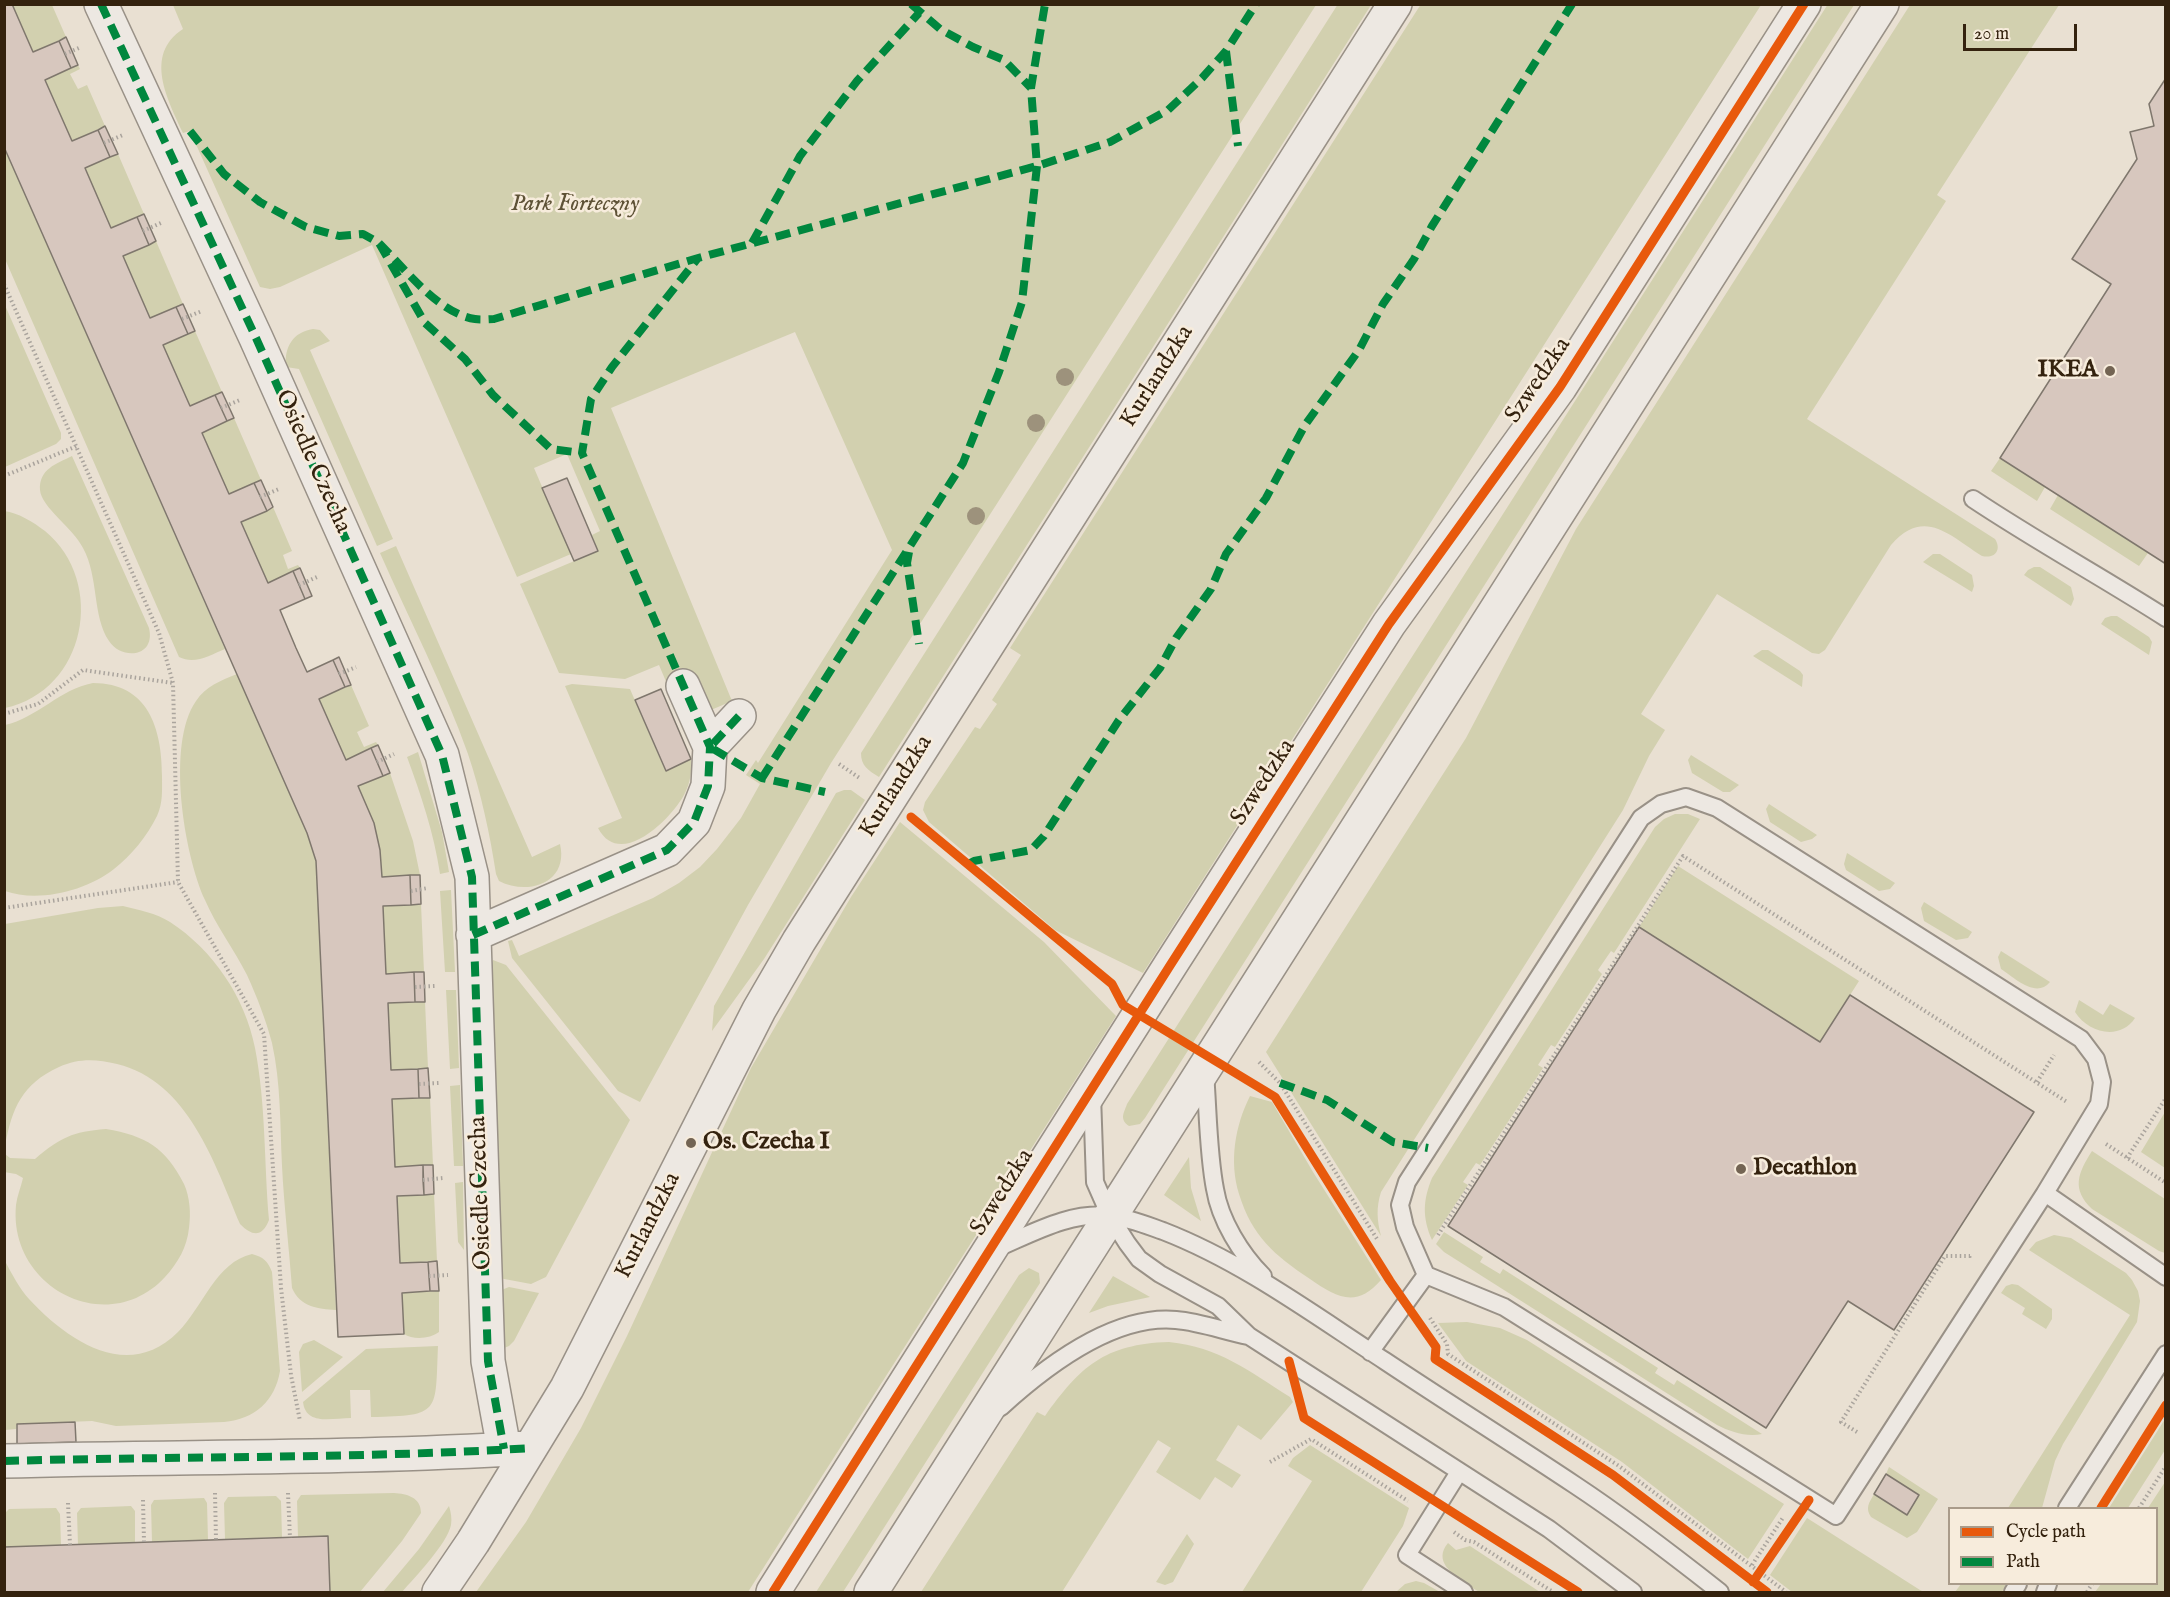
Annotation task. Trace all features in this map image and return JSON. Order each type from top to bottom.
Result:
[{"type":"street","name":"Osiedle Czecha","points":[[101,4],[256,338],[442,755],[472,877],[488,1361],[517,1449]]},
{"type":"street","name":"Kurlandzka","points":[[439,1593],[473,1542],[517,1449],[567,1388],[759,1010],[799,941],[1395,4]]},
{"type":"street","name":"Szwedzka","points":[[773,1593],[1389,624],[1560,387],[1804,4]]},
{"type":"street","points":[[871,1593],[1882,4]]},
{"type":"street","points":[[473,935],[667,850],[694,822],[708,786],[710,747],[683,686]]},
{"type":"street","points":[[710,747],[739,716]]},
{"type":"street","points":[[4,1461],[423,1454],[517,1449]]},
{"type":"lane","points":[[1973,499],[2028,536],[2110,582],[2166,618]]},
{"type":"lane","points":[[1686,797],[1717,808],[2081,1039],[2096,1059],[2102,1082],[2099,1104],[2045,1193],[1836,1516],[1503,1307],[1423,1269],[1405,1227],[1400,1205],[1407,1182],[1641,818],[1661,804],[1686,797]]},
{"type":"lane","points":[[1205,1070],[1215,1190],[1230,1233],[1251,1263],[1280,1293]]},
{"type":"lane","points":[[1092,1088],[1095,1182],[1110,1216],[1139,1259],[1160,1274],[1218,1306],[1249,1336],[1549,1529],[1633,1593]]},
{"type":"lane","points":[[2045,1193],[2166,1277]]},
{"type":"lane","points":[[990,1252],[1077,1216],[1110,1216],[1142,1223],[1185,1240],[1227,1261],[1280,1293],[1577,1486],[1675,1557],[1720,1593]]},
{"type":"lane","points":[[1370,1352],[1413,1294],[1423,1269]]},
{"type":"lane","points":[[973,1433],[1004,1404],[1046,1371],[1095,1338],[1133,1324],[1174,1320],[1249,1336]]},
{"type":"lane","points":[[2071,1505],[2166,1354]]},
{"type":"lane","points":[[1459,1472],[1407,1555],[1464,1593]]},
{"type":"path","points":[[65,54],[87,45]]},
{"type":"path","points":[[104,143],[125,134]]},
{"type":"path","points":[[143,231],[164,222]]},
{"type":"path","points":[[4,284],[159,633],[173,683],[178,882],[264,1034],[281,1288],[291,1375],[300,1425]]},
{"type":"path","points":[[182,319],[202,311]]},
{"type":"path","points":[[221,408],[240,400]]},
{"type":"path","points":[[4,476],[77,446]]},
{"type":"path","points":[[260,497],[279,489]]},
{"type":"path","points":[[299,585],[317,577]]},
{"type":"path","points":[[339,674],[356,667]]},
{"type":"path","points":[[4,714],[38,704],[83,670],[173,683]]},
{"type":"path","points":[[377,762],[393,754]]},
{"type":"path","points":[[839,764],[864,781]]},
{"type":"path","points":[[1423,1269],[1683,856],[2068,1102],[2065,1109]]},
{"type":"path","points":[[4,908],[178,882]]},
{"type":"path","points":[[411,891],[428,888]]},
{"type":"path","points":[[415,987],[435,986]]},
{"type":"path","points":[[1259,1062],[1280,1083],[1378,1240]]},
{"type":"path","points":[[419,1084],[439,1083]]},
{"type":"path","points":[[2127,1158],[2166,1098]]},
{"type":"path","points":[[2083,1130],[2166,1183]]},
{"type":"path","points":[[423,1180],[443,1178]]},
{"type":"path","points":[[1880,1448],[1841,1422],[1946,1256],[1970,1256],[1977,1246]]},
{"type":"path","points":[[429,1276],[448,1275]]},
{"type":"path","points":[[1413,1294],[1447,1344],[1448,1354],[1619,1466],[1786,1593]]},
{"type":"path","points":[[1270,1462],[1272,1450]]},
{"type":"path","points":[[2140,1507],[2166,1466]]},
{"type":"path","points":[[288,1484],[290,1538]]},
{"type":"path","points":[[215,1487],[216,1540]]},
{"type":"path","points":[[1751,1566],[1799,1493]]},
{"type":"path","points":[[143,1500],[144,1542]]},
{"type":"path","points":[[68,1503],[69,1545]]},
{"type":"path","points":[[1753,1582],[1768,1560]]},
{"type":"green space","points":[[1338,4],[1371,5],[879,777],[866,767],[861,753]]},
{"type":"green space","points":[[1421,4],[1761,5],[1143,973],[1055,930],[929,822],[923,810],[925,802],[975,727],[980,729],[997,704],[992,700],[1021,655],[1010,648]]},
{"type":"green space","points":[[1828,4],[1854,5],[1145,1118],[1140,1124],[1129,1126],[1123,1118],[1127,1104]]},
{"type":"green space","points":[[12,5],[52,5],[66,37],[33,52]]},
{"type":"green space","name":"Park Forteczny","points":[[173,5],[1316,5],[831,763],[748,905],[640,1102],[618,1091],[512,958],[508,941],[512,940],[519,956],[653,898],[700,867],[741,818],[760,784],[746,775],[756,760],[758,763],[892,550],[795,332],[611,408],[732,701],[711,710],[670,691],[659,665],[625,679],[559,673],[520,584],[598,551],[592,535],[600,531],[567,454],[534,468],[571,554],[517,577],[372,245],[280,287],[270,289],[260,287],[190,131],[183,133],[166,92],[161,65],[164,52],[171,40],[183,29]]},
{"type":"green space","points":[[1910,5],[2059,5],[1937,195],[1946,201],[1807,419],[1995,539],[1998,547],[1996,553],[1987,557],[1982,556],[1936,528],[1926,526],[1915,528],[1903,534],[1891,545],[1825,650],[1819,654],[1812,653],[1717,594],[1641,714],[1665,730],[1649,756],[1623,810],[1381,1192],[1378,1214],[1381,1236],[1266,1052],[1466,738],[1576,529]]},
{"type":"green space","points":[[78,65],[80,69],[70,74],[78,89],[87,85],[105,126],[72,141],[45,80]]},
{"type":"green space","points":[[4,147],[225,649],[197,660],[179,657],[5,259]]},
{"type":"green space","points":[[118,154],[144,214],[111,228],[85,168]]},
{"type":"green space","points":[[156,241],[183,304],[150,318],[123,256]]},
{"type":"green space","points":[[4,303],[61,433],[61,439],[56,444],[5,467]]},
{"type":"green space","points":[[313,329],[320,330],[330,341],[310,350],[393,539],[377,546],[299,369],[286,367],[288,347],[291,342],[300,333]]},
{"type":"green space","points":[[195,331],[222,392],[190,406],[163,345]]},
{"type":"green space","points":[[234,418],[261,480],[229,494],[202,433]]},
{"type":"green space","points":[[72,456],[149,628],[150,638],[147,645],[136,653],[121,651],[109,641],[100,620],[91,571],[83,548],[42,497],[40,483],[45,472]]},
{"type":"green space","points":[[2000,458],[2045,487],[2037,501],[1991,471]]},
{"type":"green space","points":[[2058,495],[2148,553],[2139,566],[2050,509]]},
{"type":"green space","points":[[273,507],[292,551],[283,555],[288,569],[298,565],[300,568],[268,583],[241,522]]},
{"type":"green space","points":[[4,511],[31,521],[45,531],[64,553],[76,578],[81,605],[79,632],[70,658],[54,680],[33,698],[5,708]]},
{"type":"green space","points":[[396,546],[532,857],[560,844],[561,857],[558,868],[544,883],[522,887],[499,881],[481,799],[459,729],[380,553]]},
{"type":"green space","points":[[1933,554],[1940,554],[1972,575],[1974,586],[1972,592],[1923,562]]},
{"type":"green space","points":[[2034,567],[2040,567],[2071,587],[2074,599],[2071,606],[2024,575]]},
{"type":"green space","points":[[2117,616],[2149,637],[2152,642],[2149,655],[2101,624],[2105,618]]},
{"type":"green space","points":[[1762,650],[1768,650],[1800,671],[1803,675],[1802,687],[1753,656]]},
{"type":"green space","points":[[237,674],[307,833],[316,861],[336,1310],[310,1306],[295,1294],[292,1288],[283,1181],[279,1089],[272,1043],[247,975],[205,900],[197,880],[185,828],[180,771],[187,720],[196,701],[204,691]]},
{"type":"green space","points":[[93,683],[112,685],[127,691],[139,700],[155,725],[162,776],[162,796],[157,816],[132,852],[103,877],[76,889],[47,895],[32,896],[5,891],[5,725],[28,716],[70,691]]},
{"type":"green space","points":[[572,684],[630,689],[665,770],[691,759],[689,782],[677,805],[657,827],[631,842],[619,844],[607,840],[598,828],[622,818],[565,686]]},
{"type":"green space","points":[[351,685],[369,726],[357,732],[364,747],[376,742],[378,745],[346,760],[319,699]]},
{"type":"green space","points":[[418,752],[442,832],[449,872],[440,874],[426,814],[407,757]]},
{"type":"green space","points":[[1691,755],[1739,785],[1730,792],[1723,792],[1692,773],[1688,760]]},
{"type":"green space","points":[[390,773],[413,841],[420,875],[382,877],[380,851],[375,830],[358,786]]},
{"type":"green space","points":[[851,790],[865,800],[764,959],[712,1031],[714,1006],[836,793]]},
{"type":"green space","points":[[1769,804],[1817,835],[1801,842],[1770,822],[1766,809]]},
{"type":"green space","points":[[1675,814],[1688,814],[1700,819],[1614,953],[1611,951],[1598,970],[1602,974],[1555,1047],[1551,1045],[1538,1065],[1543,1068],[1480,1165],[1476,1163],[1463,1182],[1468,1185],[1432,1240],[1425,1209],[1432,1178],[1655,827],[1664,819]]},
{"type":"green space","points":[[900,822],[1044,942],[1116,1016],[748,1592],[476,1592],[526,1522],[581,1428],[627,1336],[751,1068],[851,897]]},
{"type":"green space","points":[[1847,853],[1895,883],[1890,889],[1879,891],[1846,870],[1844,864]]},
{"type":"green space","points":[[1678,866],[1859,981],[1820,1042],[1639,927]]},
{"type":"green space","points":[[451,890],[455,972],[445,972],[440,891]]},
{"type":"green space","points":[[1924,902],[1972,932],[1968,938],[1956,940],[1924,921],[1921,908]]},
{"type":"green space","points":[[421,904],[424,972],[386,974],[383,906]]},
{"type":"green space","points":[[123,906],[159,916],[186,933],[225,976],[244,1011],[259,1069],[263,1112],[269,1220],[260,1232],[253,1233],[240,1224],[209,1151],[181,1106],[163,1088],[142,1073],[117,1064],[95,1060],[74,1062],[59,1067],[36,1081],[15,1109],[5,1146],[5,924]]},
{"type":"green space","points":[[2001,951],[2050,982],[2044,987],[2032,988],[2019,982],[2001,969],[1998,957]]},
{"type":"green space","points":[[493,960],[506,965],[630,1120],[546,1277],[531,1284],[499,1278],[499,1179],[491,972]]},
{"type":"green space","points":[[446,990],[456,990],[459,1068],[450,1069]]},
{"type":"green space","points":[[2079,1000],[2103,1015],[2110,1004],[2135,1018],[2121,1030],[2104,1032],[2088,1025],[2075,1012]]},
{"type":"green space","points":[[425,1002],[428,1068],[391,1070],[388,1003]]},
{"type":"green space","points":[[460,1085],[463,1166],[454,1166],[450,1086]]},
{"type":"green space","points":[[1250,1096],[1272,1102],[1381,1280],[1363,1295],[1346,1297],[1337,1295],[1319,1285],[1275,1253],[1251,1222],[1239,1194],[1234,1169],[1237,1131]]},
{"type":"green space","points":[[430,1098],[433,1165],[395,1167],[392,1099]]},
{"type":"green space","points":[[2165,1112],[2166,1168],[2141,1152]]},
{"type":"green space","points":[[106,1129],[132,1135],[162,1152],[184,1184],[190,1206],[188,1235],[174,1266],[165,1277],[142,1295],[117,1304],[91,1303],[66,1295],[45,1281],[28,1260],[18,1234],[16,1205],[23,1178],[4,1172],[5,1154],[10,1158],[35,1159],[52,1145],[75,1134]]},
{"type":"green space","points":[[2092,1151],[2165,1199],[2165,1253],[2092,1209],[2085,1202],[2079,1188],[2079,1181],[2083,1167]]},
{"type":"green space","points":[[1189,1157],[1191,1188],[1201,1221],[1164,1195]]},
{"type":"green space","points":[[463,1182],[464,1250],[458,1242],[455,1183]]},
{"type":"green space","points":[[434,1194],[437,1261],[400,1263],[397,1196]]},
{"type":"green space","points":[[1444,1232],[1483,1257],[1480,1262],[1500,1274],[1503,1269],[1658,1368],[1655,1373],[1674,1385],[1677,1380],[1762,1434],[1739,1433],[1717,1425],[1444,1252],[1436,1244]]},
{"type":"green space","points":[[2054,1235],[2071,1238],[2126,1273],[2138,1291],[2140,1301],[2137,1322],[2063,1444],[2055,1461],[2042,1507],[2009,1507],[2130,1315],[2029,1250],[2036,1242]]},
{"type":"green space","points":[[252,1254],[265,1260],[272,1272],[280,1371],[274,1391],[262,1407],[245,1417],[224,1422],[116,1426],[92,1421],[17,1424],[16,1429],[5,1430],[5,1261],[25,1295],[45,1315],[80,1341],[99,1350],[119,1355],[139,1354],[159,1347],[187,1322],[210,1287],[229,1266]]},
{"type":"green space","points":[[1029,1268],[1039,1273],[1040,1283],[843,1592],[816,1592],[1019,1275]]},
{"type":"green space","points":[[1113,1276],[1150,1297],[1108,1306],[1089,1313]]},
{"type":"green space","points":[[2018,1285],[2052,1309],[2052,1319],[2046,1329],[2022,1314],[2025,1308],[2001,1293],[2006,1286]]},
{"type":"green space","points":[[509,1287],[539,1293],[514,1341],[499,1350],[499,1291]]},
{"type":"green space","points":[[439,1291],[439,1332],[422,1338],[404,1334],[402,1293]]},
{"type":"green space","points":[[1467,1322],[1500,1328],[1527,1340],[1784,1504],[1748,1559],[1622,1462],[1466,1361],[1438,1323]]},
{"type":"green space","points":[[314,1340],[343,1357],[302,1392],[299,1352],[303,1344]]},
{"type":"green space","points":[[1169,1342],[1203,1349],[1233,1362],[1290,1397],[1293,1402],[1261,1440],[1238,1425],[1216,1460],[1241,1475],[1232,1488],[1215,1477],[1200,1500],[1156,1472],[1171,1448],[1158,1440],[1062,1592],[921,1592],[1037,1412],[1045,1416],[1082,1372],[1110,1353],[1146,1344]]},
{"type":"green space","points":[[438,1346],[434,1397],[430,1406],[423,1411],[411,1415],[371,1417],[370,1390],[350,1390],[351,1418],[314,1418],[305,1410],[303,1402],[366,1349]]},
{"type":"green space","points":[[2165,1419],[2165,1450],[2129,1507],[2110,1507]]},
{"type":"green space","points":[[1310,1445],[1409,1508],[1403,1526],[1361,1592],[1242,1592],[1312,1481],[1288,1466],[1293,1458]]},
{"type":"green space","points":[[1889,1467],[1938,1499],[1917,1532],[1907,1538],[1871,1517],[1868,1511],[1874,1494],[1907,1515],[1886,1474]]},
{"type":"green space","points":[[2165,1482],[2165,1592],[2095,1592],[2100,1585],[2158,1585],[2158,1507],[2149,1507]]},
{"type":"green space","points":[[394,1493],[412,1497],[419,1503],[421,1513],[402,1541],[360,1592],[330,1592],[328,1536],[298,1537],[297,1501],[301,1495]]},
{"type":"green space","points":[[276,1496],[281,1501],[282,1537],[225,1539],[224,1503],[228,1497]]},
{"type":"green space","points":[[204,1498],[207,1503],[208,1540],[152,1542],[151,1505],[154,1500]]},
{"type":"green space","points":[[131,1506],[135,1511],[135,1543],[78,1545],[77,1513],[81,1508]]},
{"type":"green space","points":[[449,1506],[451,1525],[437,1551],[402,1592],[383,1592],[419,1549]]},
{"type":"green space","points":[[56,1508],[60,1514],[61,1545],[5,1547],[4,1514],[9,1509]]},
{"type":"green space","points":[[1807,1518],[1924,1592],[1792,1592],[1770,1575]]},
{"type":"green space","points":[[1187,1534],[1194,1544],[1173,1582],[1165,1585],[1156,1582]]},
{"type":"green space","points":[[1448,1543],[1456,1550],[1470,1546],[1540,1592],[1497,1593],[1476,1590],[1450,1571],[1443,1561],[1444,1550]]},
{"type":"green space","points":[[1416,1581],[1440,1592],[1396,1592],[1405,1584]]},
{"type":"green space","points":[[1960,1585],[2006,1585],[2002,1592],[1955,1592]]},
{"type":"building","points":[[4,4],[12,4],[33,52],[59,41],[71,68],[45,80],[72,141],[98,130],[110,157],[85,168],[111,228],[137,217],[149,245],[123,256],[150,318],[176,307],[188,334],[163,345],[190,406],[215,395],[227,421],[202,433],[229,494],[254,483],[267,511],[241,522],[268,583],[293,571],[305,599],[280,610],[307,672],[333,660],[345,687],[319,699],[346,760],[371,748],[383,776],[358,786],[374,823],[380,850],[382,877],[410,875],[411,905],[383,906],[386,974],[414,972],[415,1002],[388,1003],[391,1070],[418,1069],[419,1098],[392,1099],[395,1167],[423,1165],[424,1195],[397,1196],[400,1263],[428,1262],[430,1291],[402,1293],[404,1334],[338,1337],[316,861],[307,833],[4,147]]},
{"type":"building","points":[[66,37],[78,65],[71,68],[59,41]]},
{"type":"building","name":"IKEA","points":[[2166,78],[2166,564],[2000,458],[2111,284],[2072,259],[2137,159],[2130,132],[2154,126],[2149,104]]},
{"type":"building","points":[[105,126],[118,154],[110,157],[98,130]]},
{"type":"building","points":[[144,214],[156,241],[149,245],[137,217]]},
{"type":"building","points":[[183,304],[195,331],[188,334],[176,307]]},
{"type":"building","points":[[222,392],[234,418],[227,421],[215,395]]},
{"type":"building","points":[[567,478],[598,551],[574,561],[542,488]]},
{"type":"building","points":[[261,480],[273,507],[267,511],[254,483]]},
{"type":"building","points":[[300,568],[312,596],[305,599],[293,571]]},
{"type":"building","points":[[339,657],[351,685],[345,687],[333,660]]},
{"type":"building","points":[[661,689],[691,759],[666,771],[635,700]]},
{"type":"building","points":[[378,745],[390,773],[383,776],[371,748]]},
{"type":"building","points":[[410,875],[420,875],[421,904],[411,905]]},
{"type":"building","name":"Decathlon","points":[[1639,927],[1820,1042],[1850,995],[2034,1112],[1894,1330],[1848,1301],[1766,1428],[1448,1226]]},
{"type":"building","points":[[414,972],[424,972],[425,1002],[415,1002]]},
{"type":"building","points":[[428,1068],[430,1098],[419,1098],[418,1069]]},
{"type":"building","points":[[423,1165],[433,1165],[434,1194],[424,1195]]},
{"type":"building","points":[[437,1261],[439,1291],[430,1291],[428,1262]]},
{"type":"building","points":[[75,1422],[76,1442],[17,1444],[17,1424]]},
{"type":"building","points":[[1886,1474],[1919,1495],[1907,1515],[1874,1494]]},
{"type":"building","points":[[328,1536],[330,1592],[4,1592],[4,1547]]},
{"type":"marked path","points":[[101,4],[256,338],[442,755],[472,877],[488,1361],[504,1449]]},
{"type":"marked path","points":[[911,4],[940,29],[973,47],[1004,60],[1031,88]]},
{"type":"marked path","points":[[762,778],[963,463],[999,372],[1022,302],[1037,166],[1031,88],[1045,4]]},
{"type":"marked path","points":[[379,243],[411,277],[448,309],[475,319],[494,319],[698,258],[1037,166],[1110,142],[1168,110],[1202,78],[1226,51],[1256,4]]},
{"type":"marked path","points":[[968,864],[1031,850],[1044,836],[1119,720],[1160,668],[1176,638],[1211,589],[1226,554],[1266,498],[1305,425],[1359,350],[1383,304],[1414,259],[1432,226],[1572,4]]},
{"type":"marked path","points":[[752,243],[800,156],[857,81],[919,13]]},
{"type":"marked path","points":[[1226,51],[1238,146]]},
{"type":"marked path","points":[[190,131],[224,174],[260,202],[306,227],[339,236],[363,234],[379,243],[425,323],[465,359],[493,395],[551,449],[582,453]]},
{"type":"marked path","points":[[473,935],[667,850],[694,822],[708,786],[710,747],[582,453],[591,399],[612,367],[698,258]]},
{"type":"marked path","points":[[909,552],[907,563],[919,644]]},
{"type":"marked path","points":[[739,716],[710,747],[762,778],[825,792]]},
{"type":"marked path","points":[[1280,1083],[1327,1100],[1393,1142],[1428,1148]]},
{"type":"marked path","points":[[4,1461],[334,1456],[531,1448]]},
{"type":"cycle path","points":[[773,1592],[1389,624],[1560,387],[1804,4]]},
{"type":"cycle path","points":[[911,817],[1112,984],[1123,1005],[1275,1097],[1390,1281],[1436,1347],[1435,1359],[1613,1475],[1767,1592]]},
{"type":"cycle path","points":[[1289,1361],[1304,1418],[1578,1592]]},
{"type":"cycle path","points":[[2102,1507],[2166,1405]]},
{"type":"cycle path","points":[[1753,1582],[1809,1500]]},
{"type":"place","name":"IKEA","points":[[2110,371]]},
{"type":"place","name":"Os. Czecha I","points":[[691,1143]]},
{"type":"place","name":"Decathlon","points":[[1741,1169]]}]
